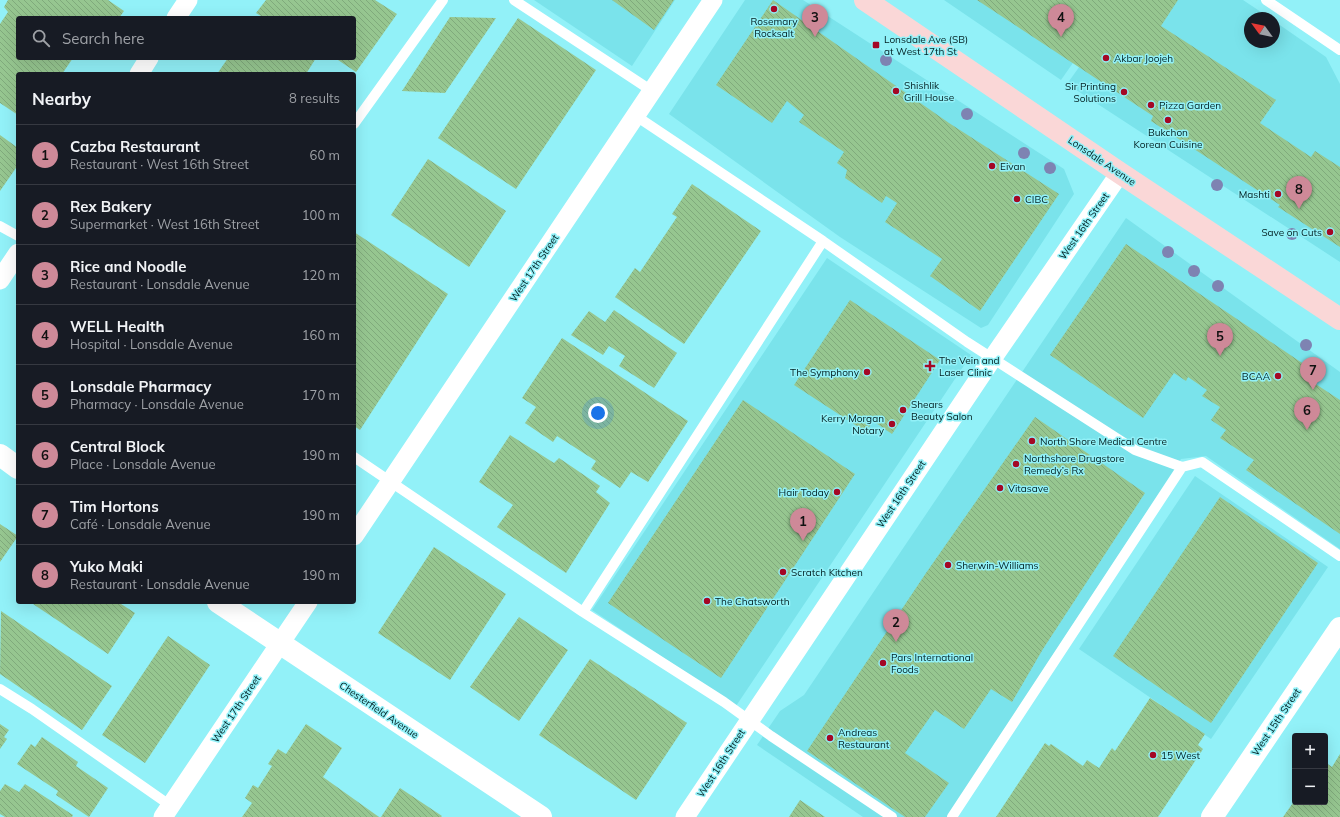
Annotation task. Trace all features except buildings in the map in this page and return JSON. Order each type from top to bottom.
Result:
[{"type":"main road","name":"Lonsdale Avenue","points":[[865,0],[1120,173],[1340,319]]},
{"type":"street","points":[[177,16],[188,0]]},
{"type":"street","name":"West 17th Street","points":[[356,533],[713,0]]},
{"type":"street","points":[[140,72],[148,60]]},
{"type":"street","name":"West 16th Street","points":[[685,817],[992,359],[1120,173]]},
{"type":"street","points":[[0,280],[16,256]]},
{"type":"street","points":[[0,456],[16,467]]},
{"type":"street","name":"Chesterfield Avenue","points":[[221,604],[541,817]]},
{"type":"street","name":"West 17th Street","points":[[167,812],[307,604]]},
{"type":"street","name":"West 15th Street","points":[[1212,817],[1340,628]]},
{"type":"lane","points":[[356,121],[443,0]]},
{"type":"lane","points":[[514,0],[652,91]]},
{"type":"lane","points":[[1266,0],[1340,50]]},
{"type":"lane","points":[[636,116],[823,241],[992,359],[1135,450],[1182,467],[1202,462],[1340,556]]},
{"type":"lane","points":[[0,226],[16,235]]},
{"type":"lane","points":[[583,612],[823,241]]},
{"type":"lane","points":[[356,458],[583,612],[724,702],[749,721],[892,817]]},
{"type":"lane","points":[[952,817],[1182,467]]},
{"type":"lane","points":[[0,689],[32,709],[167,812]]},
{"type":"shaded area","points":[[534,0],[675,0],[632,66]]},
{"type":"shaded area","points":[[745,0],[803,0],[1064,169],[1074,194],[988,325],[981,328],[840,237],[669,114]]},
{"type":"shaded area","points":[[944,0],[1117,0],[1061,80]]},
{"type":"shaded area","points":[[1127,0],[1243,0],[1261,12],[1244,12],[1244,48],[1280,48],[1280,25],[1326,57],[1340,84],[1340,262],[1067,84]]},
{"type":"shaded area","points":[[1126,218],[1340,372],[1340,549],[1206,456],[1181,459],[947,817],[863,817],[757,745],[780,711],[804,695]]},
{"type":"shaded area","points":[[827,258],[971,355],[736,706],[592,610]]},
{"type":"shaded area","points":[[1195,476],[1328,567],[1211,739],[1079,649]]},
{"type":"place","name":"Rosemary Rocksalt","points":[[774,9]]},
{"type":"place","name":"Rice and Noodle","points":[[815,37]]},
{"type":"place","name":"WELL Health","points":[[1061,37]]},
{"type":"place","name":"Lonsdale Ave (SB) at West 17th St","points":[[876,45]]},
{"type":"place","name":"Akbar Joojeh","points":[[1106,58]]},
{"type":"place","name":"Shishlik Grill House","points":[[896,91]]},
{"type":"place","name":"Sir Printing Solutions","points":[[1124,92]]},
{"type":"place","name":"Pizza Garden","points":[[1151,105]]},
{"type":"place","name":"Bukchon Korean Cuisine","points":[[1168,120]]},
{"type":"place","name":"Eivan","points":[[992,166]]},
{"type":"place","name":"Mashti","points":[[1278,194]]},
{"type":"place","name":"CIBC","points":[[1017,199]]},
{"type":"place","name":"Yuko Maki","points":[[1299,209]]},
{"type":"place","name":"Save on Cuts","points":[[1330,232]]},
{"type":"place","name":"Lonsdale Pharmacy","points":[[1220,356]]},
{"type":"place","name":"The Vein and Laser Clinic","points":[[930,366]]},
{"type":"place","name":"The Symphony","points":[[867,372]]},
{"type":"place","name":"BCAA","points":[[1278,376]]},
{"type":"place","name":"Tim Hortons","points":[[1313,390]]},
{"type":"place","name":"Shears Beauty Salon","points":[[903,410]]},
{"type":"place","name":"Kerry Morgan Notary","points":[[892,424]]},
{"type":"place","name":"Central Block","points":[[1307,430]]},
{"type":"place","name":"North Shore Medical Centre","points":[[1032,441]]},
{"type":"place","name":"Northshore Drugstore Remedy’s Rx","points":[[1016,464]]},
{"type":"place","name":"Vitasave","points":[[1000,488]]},
{"type":"place","name":"Hair Today","points":[[837,492]]},
{"type":"place","name":"Cazba Restaurant","points":[[803,541]]},
{"type":"place","name":"Sherwin-Williams","points":[[948,565]]},
{"type":"place","name":"Scratch Kitchen","points":[[783,572]]},
{"type":"place","name":"The Chatsworth","points":[[707,601]]},
{"type":"place","name":"Rex Bakery","points":[[896,642]]},
{"type":"place","name":"Pars International Foods","points":[[883,663]]},
{"type":"place","name":"Andreas Restaurant","points":[[830,738]]},
{"type":"place","name":"15 West","points":[[1153,755]]}]
